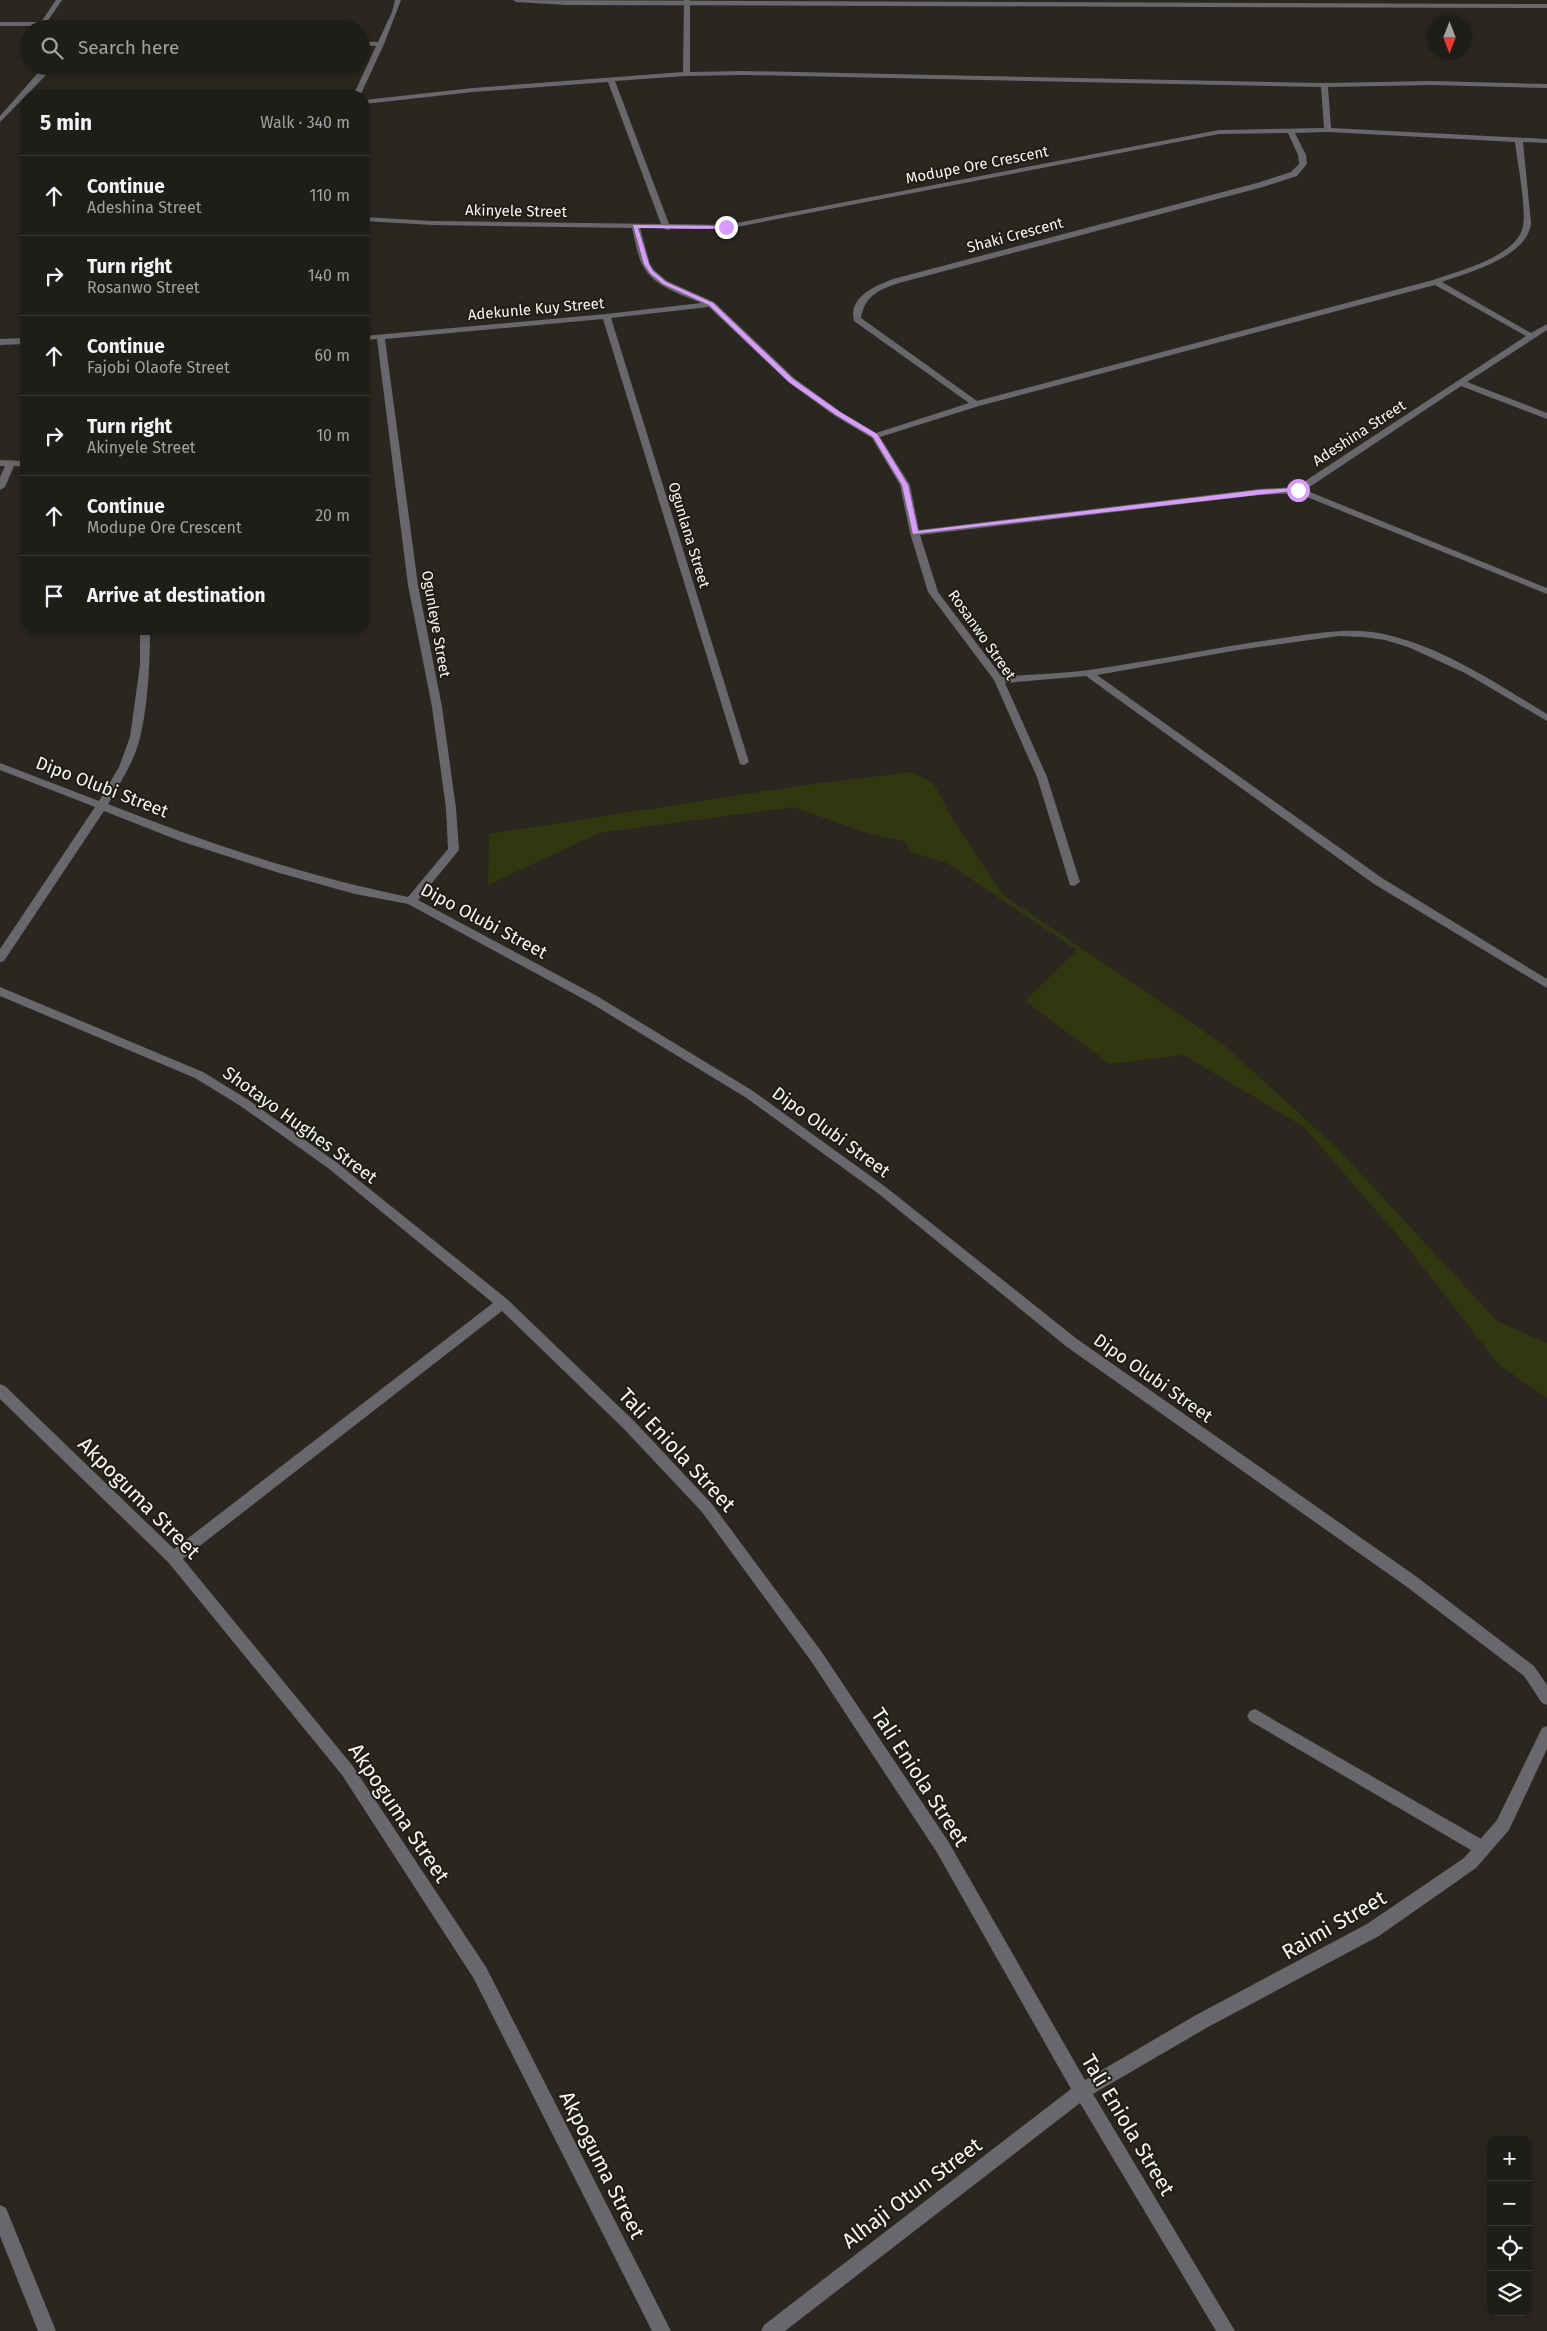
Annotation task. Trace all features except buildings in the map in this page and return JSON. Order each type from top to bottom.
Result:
[{"type":"street","points":[[47,20],[58,6],[60,0]]},
{"type":"street","points":[[370,67],[398,0]]},
{"type":"street","points":[[516,0],[567,4],[688,2],[1265,2],[1456,3],[1547,6]]},
{"type":"street","points":[[686,74],[688,2]]},
{"type":"street","points":[[0,24],[20,25]]},
{"type":"street","points":[[370,43],[381,44]]},
{"type":"street","points":[[370,101],[473,90],[686,74],[744,73],[1324,85],[1431,83],[1547,86]]},
{"type":"street","points":[[29,90],[43,75]]},
{"type":"street","points":[[359,90],[366,75]]},
{"type":"street","points":[[611,81],[667,228]]},
{"type":"street","points":[[1324,85],[1328,130]]},
{"type":"street","points":[[0,120],[20,100]]},
{"type":"street","name":"Modupe Ore Crescent","points":[[667,228],[726,227],[751,224],[1219,132],[1328,130],[1547,141]]},
{"type":"street","name":"Shaki Crescent","points":[[976,404],[857,320],[858,308],[866,295],[877,288],[896,281],[1260,185],[1294,174],[1303,164],[1302,155],[1291,132]]},
{"type":"street","points":[[875,436],[976,404],[1436,282],[1505,254],[1518,244],[1527,228],[1519,141]]},
{"type":"street","name":"Akinyele Street","points":[[370,219],[432,223],[667,228]]},
{"type":"street","name":"Rosanwo Street","points":[[635,226],[646,264],[664,283],[711,304],[791,380],[838,414],[875,436],[905,485],[915,533],[933,592],[999,680],[1042,777],[1074,882]]},
{"type":"street","points":[[1436,282],[1530,336]]},
{"type":"street","name":"Adekunle Kuy Street","points":[[370,338],[606,316],[711,304]]},
{"type":"street","name":"Ogunlana Street","points":[[606,316],[744,762]]},
{"type":"street","name":"Adeshina Street","points":[[1298,490],[1547,326]]},
{"type":"street","name":"Ogunleye Street","points":[[381,337],[413,585],[437,707],[451,808],[454,850],[411,901]]},
{"type":"street","points":[[0,342],[20,341]]},
{"type":"street","points":[[1461,383],[1547,416]]},
{"type":"street","points":[[0,463],[20,464]]},
{"type":"street","points":[[0,487],[10,463]]},
{"type":"street","points":[[915,533],[1259,492],[1298,490],[1547,591]]},
{"type":"street","points":[[999,680],[1088,673],[1238,647],[1339,633],[1363,634],[1412,645],[1469,671],[1547,718]]},
{"type":"street","points":[[0,958],[103,804],[124,767],[135,737],[145,665],[145,635]]},
{"type":"street","points":[[1088,673],[1370,876],[1547,984]]},
{"type":"street","name":"Dipo Olubi Street","points":[[0,766],[103,804],[184,838],[280,869],[354,890],[411,901],[593,999],[749,1094],[883,1191],[1072,1343],[1420,1588],[1529,1671],[1547,1697]]},
{"type":"street","name":"Shotayo Hughes Street","points":[[0,991],[199,1075],[243,1102],[332,1165],[502,1304]]},
{"type":"street","points":[[172,1558],[502,1304]]},
{"type":"street","name":"Tali Eniola Street","points":[[502,1304],[629,1425],[707,1508],[816,1656],[942,1846],[1082,2091],[1226,2331]]},
{"type":"street","name":"Akpoguma Street","points":[[0,1390],[172,1558],[347,1770],[480,1973],[662,2331]]},
{"type":"street","points":[[1255,1716],[1482,1848]]},
{"type":"street","name":"Raimi Street","points":[[1082,2091],[1202,2021],[1373,1930],[1470,1863],[1502,1825],[1547,1733]]},
{"type":"street","name":"Alhaji Otun Street","points":[[770,2331],[1082,2091]]},
{"type":"street","points":[[0,2214],[47,2331]]},
{"type":"green space","points":[[912,772],[934,784],[952,818],[1003,895],[1224,1045],[1338,1149],[1497,1321],[1547,1343],[1547,1398],[1499,1365],[1405,1244],[1304,1127],[1184,1055],[1110,1064],[1025,1001],[1077,950],[947,863],[911,852],[905,841],[870,834],[793,807],[599,833],[488,885],[489,834],[797,786]]},
{"type":"route","points":[[726,227],[635,226],[646,264],[664,283],[711,304],[791,380],[838,414],[875,436],[905,485],[915,533],[1259,492],[1298,490]]}]
